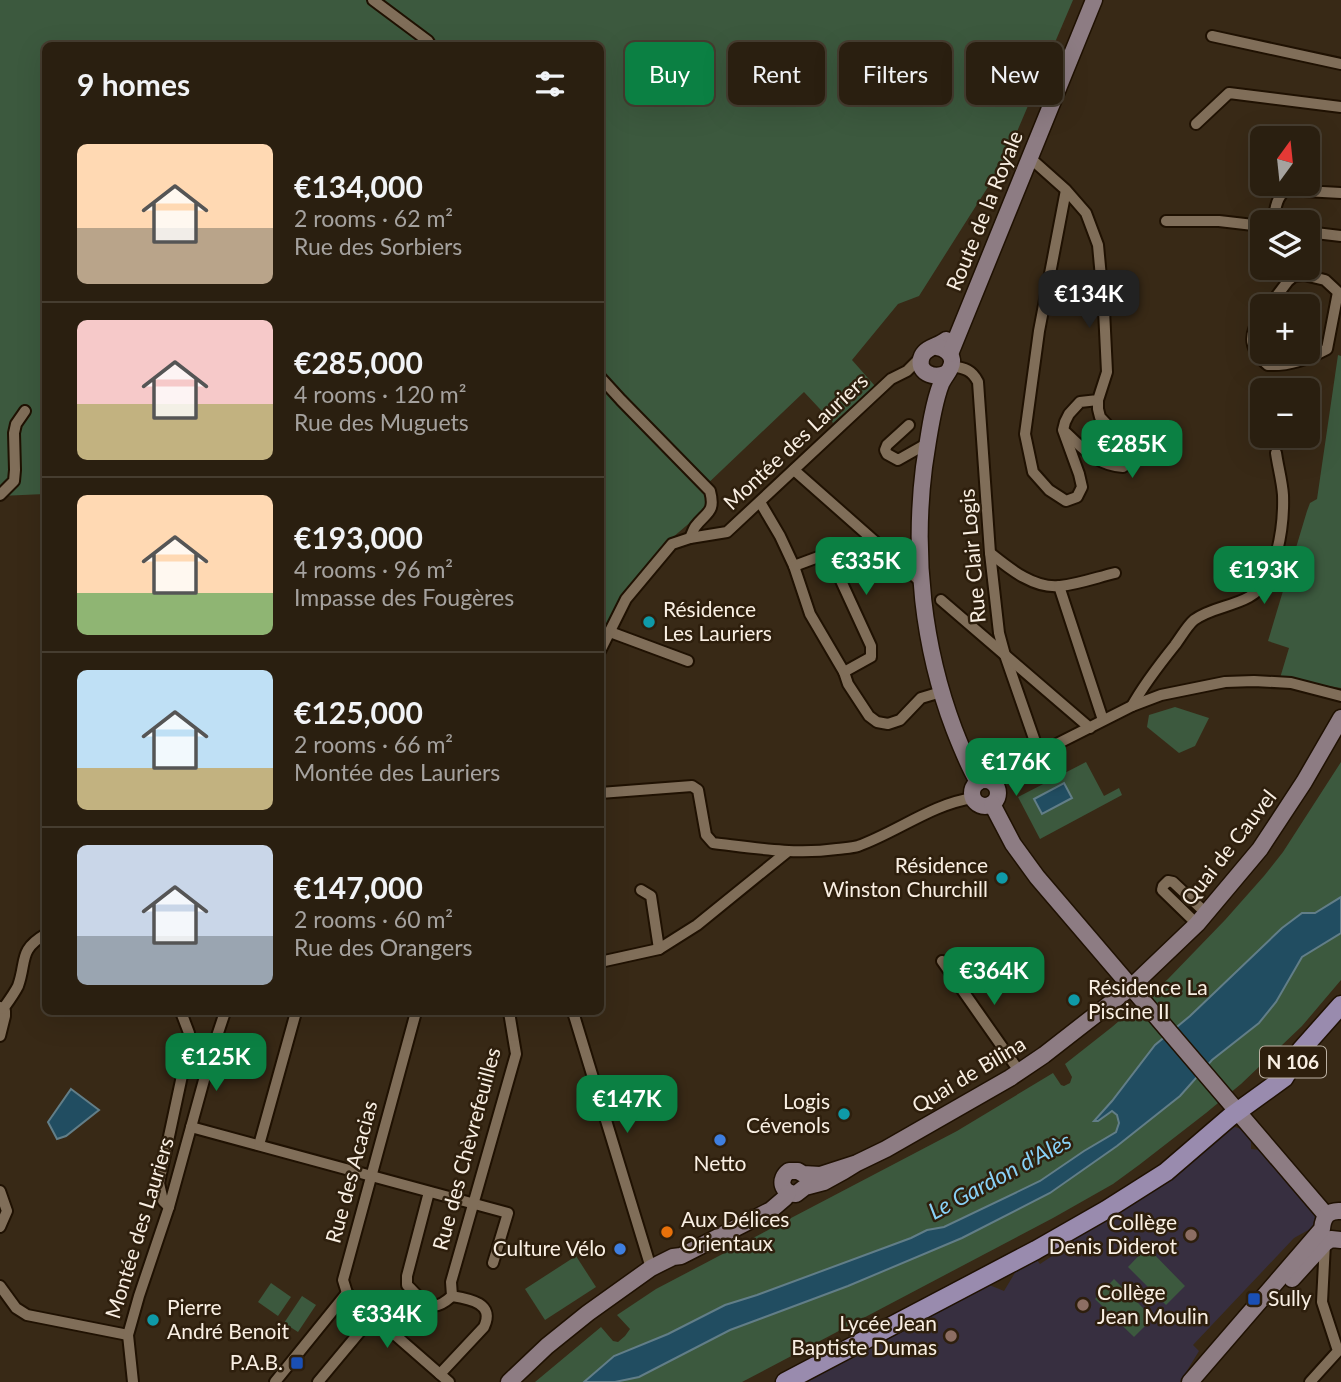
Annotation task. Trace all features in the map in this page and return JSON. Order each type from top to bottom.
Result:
[{"type":"main road","name":"Route de la Royale","points":[[978,782],[965,757],[941,692],[930,644],[922,583],[921,502],[938,393],[938,363],[964,320],[1094,0]]},
{"type":"main road","name":"Quai de Cauvel","points":[[1133,991],[1242,871],[1278,823],[1341,718]]},
{"type":"main road","points":[[985,780],[995,785],[998,795],[992,804],[981,805],[973,798],[972,791],[978,782],[985,780]]},
{"type":"main road","points":[[992,804],[1021,855],[1233,1107],[1331,1229]]},
{"type":"main road","points":[[1102,954],[1112,982],[1107,1006]]},
{"type":"main road","name":"Quai de Bilina","points":[[652,1268],[673,1257],[677,1250],[760,1209],[785,1190],[782,1180],[786,1173],[793,1170],[804,1181],[857,1163],[886,1149],[1019,1072],[1107,1006],[1133,991]]},
{"type":"main road","name":"N 106","points":[[785,1382],[1036,1250],[1166,1172],[1233,1107],[1284,1078],[1301,1050],[1341,1005]]},
{"type":"main road","points":[[1190,1382],[1331,1229]]},
{"type":"main road","points":[[1203,1382],[1331,1229]]},
{"type":"main road","points":[[509,1382],[547,1346],[588,1313],[652,1268]]},
{"type":"street","points":[[373,0],[429,42]]},
{"type":"street","points":[[1212,36],[1341,64]]},
{"type":"street","points":[[1196,124],[1229,93],[1341,107]]},
{"type":"street","points":[[1029,157],[1066,190],[1086,213],[1098,245],[1107,372],[1097,409],[1100,417],[1129,448],[1131,460],[1123,467],[1111,466],[1094,459],[1063,430]]},
{"type":"street","points":[[1066,190],[1039,331],[1025,434],[1033,472],[1049,489],[1066,501],[1077,498],[1082,488],[1063,430],[1065,422],[1080,402],[1098,400]]},
{"type":"street","points":[[1275,210],[1281,193],[1286,190],[1341,193]]},
{"type":"street","points":[[1166,221],[1219,221],[1250,225]]},
{"type":"street","points":[[1320,234],[1341,236]]},
{"type":"street","points":[[1278,294],[1294,276],[1304,275],[1325,280],[1340,291],[1327,349],[1320,353]]},
{"type":"street","name":"Montée des Lauriers","points":[[606,637],[626,599],[672,544],[727,532],[891,379],[907,371],[938,363]]},
{"type":"street","name":"Rue Clair Logis","points":[[938,363],[973,373],[978,382],[990,553],[999,632],[1039,753]]},
{"type":"street","points":[[1267,364],[1291,364]]},
{"type":"street","points":[[604,381],[710,491],[713,501],[710,513],[695,527],[690,538]]},
{"type":"street","points":[[0,495],[14,481],[13,433],[25,411]]},
{"type":"street","points":[[909,425],[887,446],[887,454],[898,460],[929,443]]},
{"type":"street","points":[[1132,706],[1143,686],[1193,621],[1206,613],[1247,598],[1259,591],[1266,581],[1275,559],[1282,528],[1283,495],[1276,453]]},
{"type":"street","points":[[794,470],[922,583]]},
{"type":"street","points":[[760,502],[794,566],[810,614],[844,672],[848,684],[869,716],[882,724],[901,720],[921,698],[941,692]]},
{"type":"street","points":[[990,553],[1011,570],[1034,582],[1059,586],[1115,573]]},
{"type":"street","points":[[794,566],[821,556],[831,559],[871,646],[871,657],[844,672]]},
{"type":"street","points":[[1059,586],[1103,720]]},
{"type":"street","points":[[942,600],[1090,728]]},
{"type":"street","points":[[606,637],[688,661]]},
{"type":"street","points":[[995,785],[1007,771],[1039,753],[1132,706],[1161,695],[1225,682],[1291,683],[1341,696]]},
{"type":"street","points":[[604,793],[692,786],[698,790],[706,835],[713,843],[787,852],[855,847],[952,802],[973,798]]},
{"type":"street","points":[[604,961],[659,949],[697,925],[787,852]]},
{"type":"street","points":[[640,890],[651,896],[659,949]]},
{"type":"street","points":[[0,1036],[5,1016],[5,1011],[1,1008],[19,984],[23,960],[29,946],[42,937]]},
{"type":"street","points":[[942,961],[1019,1072]]},
{"type":"street","points":[[169,1207],[163,1201],[159,1183],[189,1043],[189,1033],[182,1015]]},
{"type":"street","name":"Montée des Lauriers","points":[[128,1335],[169,1207],[224,1015]]},
{"type":"street","points":[[259,1145],[295,1015]]},
{"type":"street","name":"Rue des Acacias","points":[[346,1293],[343,1280],[345,1270],[415,1015]]},
{"type":"street","name":"Rue des Chèvrefeuilles","points":[[429,1192],[407,1285],[426,1303],[441,1306],[452,1296],[452,1282],[516,1054],[510,1015]]},
{"type":"street","points":[[574,1015],[652,1268]]},
{"type":"street","points":[[191,1127],[508,1213],[493,1263]]},
{"type":"street","points":[[0,1191],[7,1211],[0,1227]]},
{"type":"street","points":[[1310,1382],[1340,1349],[1322,1302],[1331,1229]]},
{"type":"street","points":[[0,1286],[16,1308],[27,1315],[128,1335],[133,1382]]},
{"type":"street","points":[[275,1382],[346,1293],[444,1378]]},
{"type":"street","name":"Rue des Chèvrefeuilles","points":[[444,1378],[488,1320],[481,1305],[473,1300],[452,1296]]},
{"type":"street","points":[[318,1382],[373,1317]]},
{"type":"shaded area","points":[[1229,1128],[1241,1129],[1251,1140],[1251,1149],[1260,1150],[1315,1216],[1317,1223],[1294,1238],[1193,1345],[1199,1351],[1180,1382],[799,1382],[987,1284],[1004,1291],[1016,1271],[1037,1260],[1040,1264]]},
{"type":"green space","points":[[0,0],[1073,0],[1055,42],[966,42],[966,105],[1028,105],[1005,160],[919,296],[898,304],[852,360],[875,386],[833,423],[804,392],[703,488],[709,495],[707,508],[665,544],[636,577],[604,629],[604,42],[42,42],[42,494],[0,496]]},
{"type":"green space","points":[[1338,355],[1341,356],[1341,688],[1280,678],[1289,648],[1268,641],[1307,511],[1310,503],[1317,499]]},
{"type":"green space","points":[[1175,707],[1209,718],[1195,746],[1179,753],[1147,727],[1149,715]]},
{"type":"green space","points":[[1086,762],[1104,796],[1119,788],[1122,795],[1040,839],[1018,797]]},
{"type":"green space","points":[[1341,762],[1341,897],[1315,913],[1302,914],[1282,928],[1190,1016],[1155,1045],[1094,1120],[1098,1121],[1111,1111],[1117,1115],[1119,1123],[1116,1132],[1040,1181],[944,1227],[927,1230],[725,1305],[668,1334],[614,1356],[584,1382],[535,1382],[601,1327],[613,1341],[618,1342],[630,1329],[617,1315],[656,1289],[957,1131],[1053,1073],[1061,1085],[1070,1083],[1072,1077],[1065,1064],[1168,979],[1225,920],[1283,852]]},
{"type":"green space","points":[[1341,933],[1341,980],[1302,1026],[1241,1084],[1113,1184],[742,1382],[615,1382],[639,1377],[730,1330],[848,1286],[962,1238],[1050,1193],[1117,1146],[1180,1096],[1212,1060],[1260,1023],[1276,1002],[1302,957]]},
{"type":"green space","points":[[1147,1247],[1185,1286],[1166,1305],[1128,1267]]},
{"type":"green space","points":[[576,1256],[596,1287],[545,1320],[525,1289]]},
{"type":"green space","points":[[1114,1279],[1153,1318],[1134,1337],[1095,1299]]},
{"type":"green space","points":[[271,1283],[291,1297],[278,1316],[258,1302]]},
{"type":"green space","points":[[302,1296],[316,1305],[298,1332],[284,1323]]},
{"type":"water","points":[[1064,783],[1072,798],[1042,814],[1034,799]]},
{"type":"water","points":[[1341,897],[1341,933],[1302,957],[1276,1002],[1259,1023],[1212,1060],[1180,1096],[1117,1146],[1050,1193],[962,1238],[848,1286],[730,1330],[639,1377],[615,1382],[584,1382],[614,1356],[668,1334],[725,1305],[927,1230],[944,1227],[1040,1181],[1116,1132],[1119,1123],[1117,1115],[1112,1111],[1094,1121],[1155,1045],[1190,1016],[1282,928],[1302,913],[1315,913]]},
{"type":"water","points":[[71,1089],[99,1110],[66,1136],[57,1139],[48,1122]]},
{"type":"place","name":"Résidence Les Lauriers","points":[[649,622]]},
{"type":"place","name":"Résidence Winston Churchill","points":[[1002,878]]},
{"type":"place","name":"Résidence La Piscine II","points":[[1074,1000]]},
{"type":"place","name":"Logis Cévenols","points":[[844,1114]]},
{"type":"place","name":"Netto","points":[[720,1140]]},
{"type":"place","name":"Aux Délices Orientaux","points":[[667,1232]]},
{"type":"place","name":"Collège Denis Diderot","points":[[1191,1235]]},
{"type":"place","name":"Culture Vélo","points":[[620,1249]]},
{"type":"place","name":"Sully","points":[[1254,1299]]},
{"type":"place","name":"Collège Jean Moulin","points":[[1083,1305]]},
{"type":"place","name":"Pierre André Benoit","points":[[153,1320]]},
{"type":"place","name":"Lycée Jean Baptiste Dumas","points":[[951,1336]]},
{"type":"place","name":"P.A.B.","points":[[297,1363]]},
{"type":"water label","name":"Le Gardon d'Alès","points":[[1000,1176]]}]
